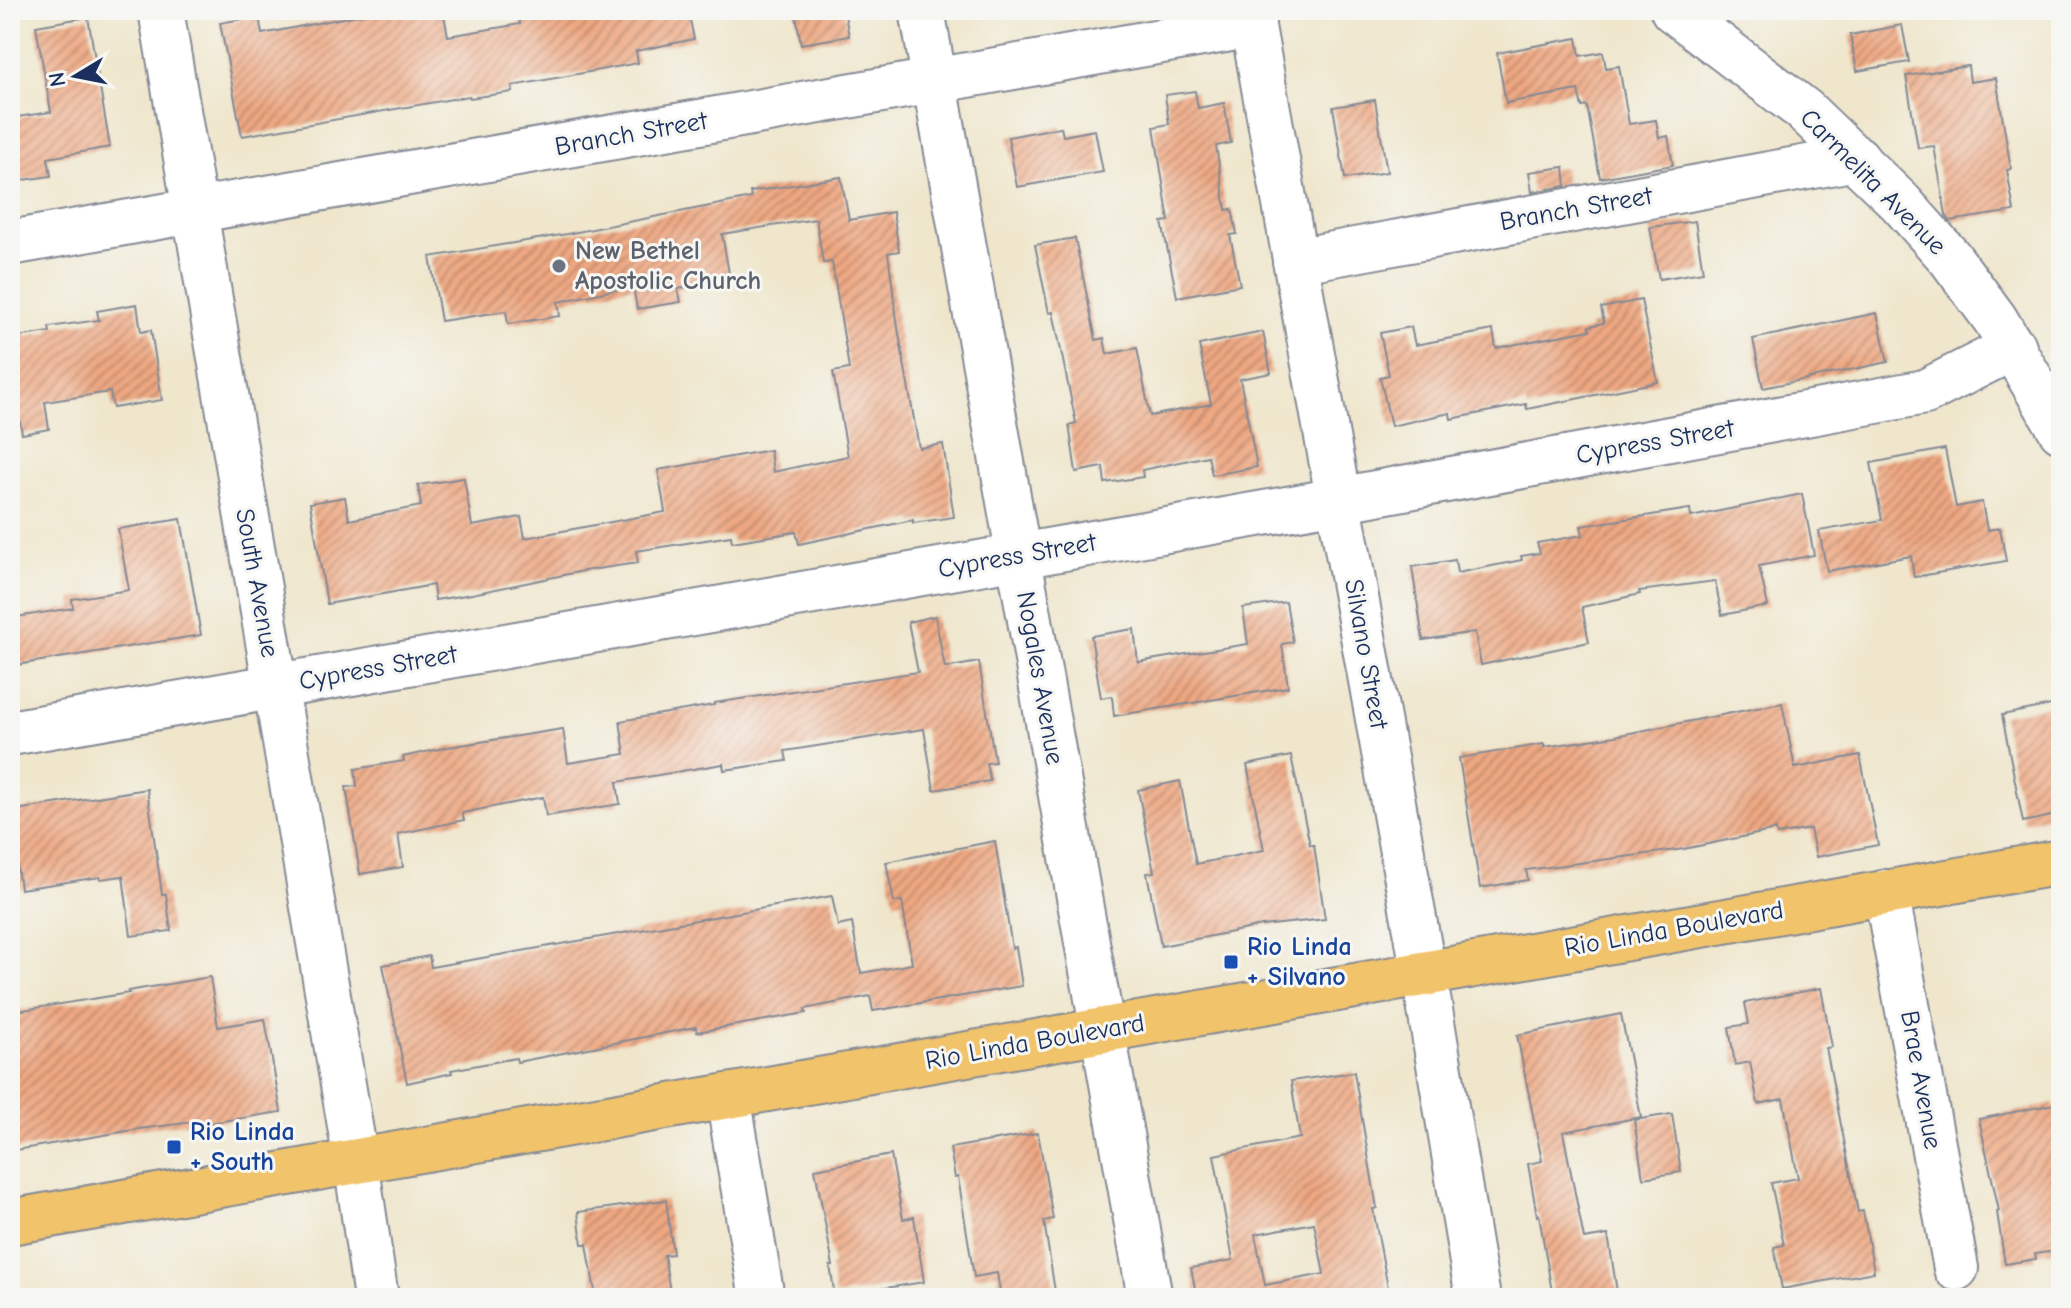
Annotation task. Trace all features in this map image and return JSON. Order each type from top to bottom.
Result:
[{"type":"main road","name":"Rio Linda Boulevard","points":[[10,1222],[2061,862]]},
{"type":"street","name":"South Avenue","points":[[161,10],[356,1161],[376,1298]]},
{"type":"street","name":"Nogales Avenue","points":[[922,10],[1150,1298]]},
{"type":"street","name":"Carmelita Avenue","points":[[1673,10],[1804,110],[1857,158],[1950,258],[2014,347],[2061,430]]},
{"type":"street","name":"Branch Street","points":[[10,243],[934,81],[1251,18]]},
{"type":"street","name":"Silvano Street","points":[[1251,18],[1424,974],[1478,1298]]},
{"type":"street","name":"Branch Street","points":[[1295,261],[1857,158]]},
{"type":"street","name":"Cypress Street","points":[[10,733],[1338,500],[1925,392],[2014,347]]},
{"type":"street","name":"Brae Avenue","points":[[1886,892],[1956,1268]]},
{"type":"street","points":[[728,1096],[762,1298]]},
{"type":"building","points":[[383,10],[443,10],[448,36],[520,24],[518,10],[688,10],[694,39],[636,51],[638,63],[512,86],[513,92],[469,96],[242,136],[220,23],[259,16],[262,34]]},
{"type":"building","points":[[795,10],[844,10],[849,36],[801,44]]},
{"type":"building","points":[[88,17],[110,147],[48,158],[51,176],[10,182],[10,118],[51,112],[36,26]]},
{"type":"building","points":[[1902,25],[1909,62],[1857,71],[1850,35]]},
{"type":"building","points":[[1577,38],[1580,56],[1603,52],[1606,68],[1619,66],[1629,124],[1656,120],[1659,138],[1668,136],[1673,165],[1600,178],[1587,106],[1582,107],[1578,90],[1506,103],[1497,53]]},
{"type":"building","points":[[1968,66],[1970,82],[1996,78],[2011,169],[2007,170],[2014,211],[1950,221],[1946,215],[1934,146],[1918,148],[1906,76]]},
{"type":"building","points":[[1195,91],[1198,108],[1224,103],[1231,143],[1216,146],[1226,210],[1232,209],[1237,234],[1230,235],[1240,285],[1177,297],[1162,222],[1169,221],[1154,127],[1169,124],[1165,95]]},
{"type":"building","points":[[1375,100],[1387,172],[1345,179],[1333,107]]},
{"type":"building","points":[[1061,127],[1063,136],[1095,130],[1103,172],[1017,187],[1008,137]]},
{"type":"building","points":[[1564,167],[1566,186],[1532,192],[1529,172]]},
{"type":"building","points":[[841,177],[849,220],[893,212],[899,251],[888,253],[919,448],[943,444],[954,517],[913,523],[913,520],[799,544],[796,532],[732,542],[731,536],[636,551],[638,563],[472,594],[435,600],[433,585],[327,604],[310,503],[345,497],[349,520],[421,506],[418,485],[464,478],[472,526],[521,517],[525,538],[665,512],[658,470],[770,450],[773,472],[848,456],[833,372],[849,369],[832,262],[823,263],[816,219],[722,234],[730,279],[678,289],[681,302],[637,309],[633,286],[558,302],[560,316],[508,324],[506,311],[441,321],[430,257],[567,234],[751,198],[750,192]]},
{"type":"building","points":[[1695,221],[1703,272],[1659,279],[1650,227]]},
{"type":"building","points":[[1075,238],[1096,340],[1104,338],[1107,354],[1137,348],[1150,416],[1211,404],[1199,345],[1263,332],[1271,373],[1240,379],[1257,467],[1212,475],[1208,456],[1142,470],[1143,477],[1105,483],[1103,467],[1076,472],[1069,425],[1076,423],[1053,312],[1049,313],[1035,245]]},
{"type":"building","points":[[1641,300],[1658,382],[1527,409],[1526,404],[1451,419],[1450,413],[1391,426],[1380,377],[1389,375],[1380,333],[1411,327],[1415,345],[1493,330],[1496,348],[1590,330],[1589,326],[1604,323],[1601,308]]},
{"type":"building","points":[[137,304],[141,332],[151,330],[162,400],[113,408],[110,392],[45,402],[49,429],[22,434],[15,388],[10,388],[10,338],[50,332],[49,327],[99,320],[97,311]]},
{"type":"building","points":[[1877,313],[1888,362],[1763,388],[1753,339]]},
{"type":"building","points":[[1945,449],[1956,507],[1982,502],[1987,530],[2000,528],[2006,561],[1914,577],[1911,556],[1827,571],[1819,531],[1882,520],[1871,463]]},
{"type":"building","points":[[1802,494],[1814,555],[1759,566],[1768,606],[1722,615],[1715,581],[1639,591],[1640,594],[1582,607],[1589,642],[1481,665],[1475,632],[1423,640],[1412,567],[1455,560],[1457,573],[1522,560],[1521,556],[1540,553],[1537,543],[1583,535],[1581,526],[1690,509],[1691,517]]},
{"type":"building","points":[[181,519],[201,635],[10,666],[10,618],[73,608],[72,599],[129,590],[118,529]]},
{"type":"building","points":[[1286,602],[1293,642],[1282,644],[1288,687],[1114,716],[1112,696],[1101,698],[1091,636],[1134,629],[1138,662],[1248,644],[1243,608]]},
{"type":"building","points":[[935,616],[945,668],[979,662],[995,762],[986,763],[990,781],[934,790],[924,729],[785,751],[787,761],[724,770],[723,764],[617,782],[620,804],[546,816],[543,797],[462,813],[464,820],[398,834],[403,867],[360,874],[346,787],[357,786],[355,769],[404,761],[403,757],[448,747],[563,729],[568,763],[625,754],[620,721],[714,703],[918,672],[908,622]]},
{"type":"building","points":[[1782,703],[1795,768],[1860,755],[1878,845],[1816,857],[1810,829],[1777,835],[1776,830],[1684,849],[1526,870],[1528,880],[1480,888],[1459,758],[1615,736]]},
{"type":"building","points":[[2061,703],[2061,814],[2023,822],[2002,715]]},
{"type":"building","points":[[1291,756],[1310,845],[1314,845],[1325,919],[1262,926],[1161,946],[1147,873],[1154,872],[1138,790],[1180,781],[1196,864],[1264,850],[1247,765]]},
{"type":"building","points":[[147,789],[162,894],[166,894],[171,931],[131,936],[123,876],[20,889],[10,811]]},
{"type":"building","points":[[995,841],[1012,948],[1016,947],[1022,986],[873,1011],[870,996],[805,1009],[806,1013],[697,1032],[696,1027],[517,1062],[516,1058],[451,1070],[452,1073],[407,1083],[383,965],[429,956],[431,967],[832,896],[838,926],[852,923],[861,973],[912,964],[902,901],[894,902],[886,862]]},
{"type":"building","points":[[210,977],[218,1027],[265,1019],[281,1112],[210,1123],[209,1120],[139,1129],[10,1151],[10,1012]]},
{"type":"building","points":[[1821,988],[1832,1047],[1826,1048],[1858,1212],[1863,1211],[1874,1272],[1782,1289],[1774,1247],[1784,1245],[1771,1183],[1798,1178],[1783,1099],[1758,1104],[1750,1062],[1735,1065],[1729,1027],[1749,1024],[1745,1003]]},
{"type":"building","points":[[1621,1014],[1641,1117],[1563,1132],[1584,1239],[1608,1235],[1618,1298],[1553,1298],[1528,1164],[1542,1161],[1517,1035]]},
{"type":"building","points":[[1354,1072],[1377,1208],[1373,1209],[1390,1298],[1197,1298],[1191,1268],[1233,1260],[1214,1155],[1300,1138],[1291,1081]],"holes":[[[1314,1223],[1324,1274],[1265,1285],[1255,1234]]]},
{"type":"building","points":[[2054,1104],[2061,1137],[2061,1250],[2035,1254],[2036,1259],[2005,1264],[1999,1211],[1979,1119]]},
{"type":"building","points":[[1672,1114],[1681,1172],[1643,1178],[1634,1120]]},
{"type":"building","points":[[1038,1133],[1053,1219],[1044,1221],[1056,1298],[1001,1298],[997,1273],[974,1277],[958,1177],[955,1178],[950,1148]]},
{"type":"building","points":[[891,1155],[903,1219],[914,1217],[924,1282],[835,1296],[830,1266],[833,1266],[815,1169]]},
{"type":"building","points":[[666,1200],[673,1254],[664,1255],[671,1298],[596,1298],[587,1244],[582,1244],[578,1212]]},
{"type":"place","name":"New Bethel Apostolic Church","points":[[559,266]]},
{"type":"place","name":"Rio Linda + Silvano","points":[[1231,962]]},
{"type":"place","name":"Rio Linda + South","points":[[174,1147]]}]
